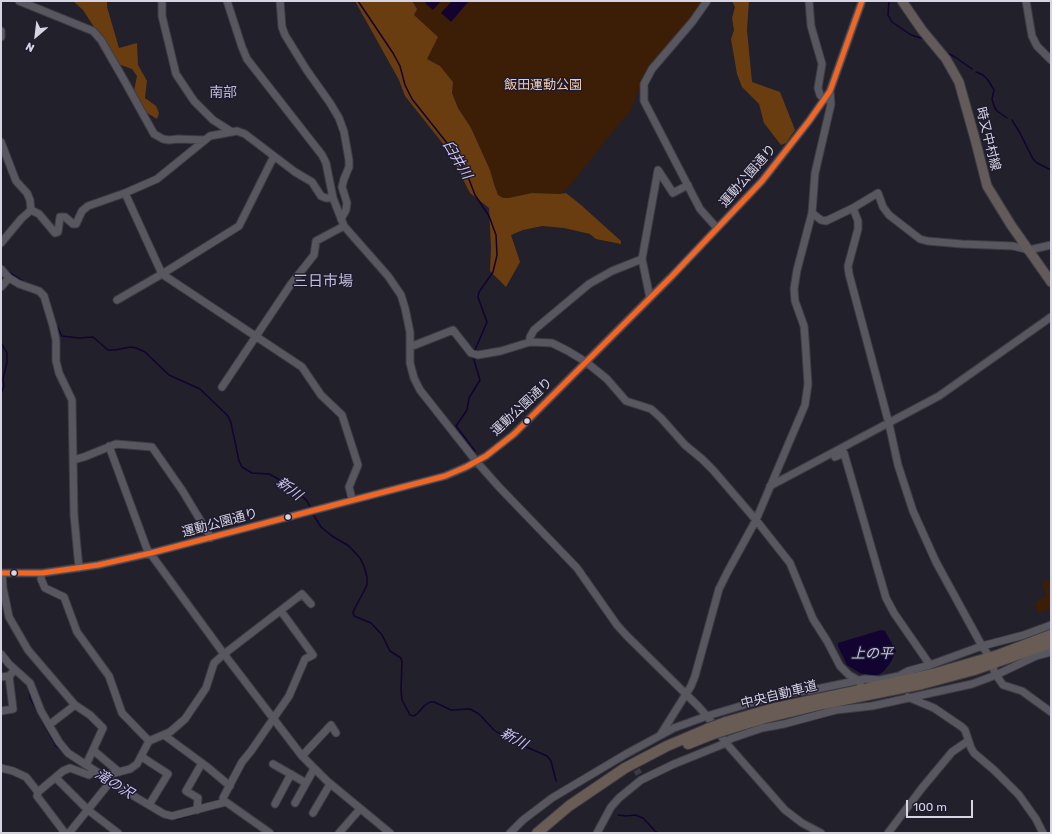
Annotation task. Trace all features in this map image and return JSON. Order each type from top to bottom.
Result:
[{"type":"highway","name":"中央自動車道","points":[[537,833],[569,806],[625,768],[667,746],[710,732],[771,709],[933,674],[998,655],[1051,635]]},
{"type":"highway","name":"中央自動車道","points":[[729,725],[822,704],[922,684],[974,670],[1051,643]]},
{"type":"highway","name":"中央自動車道","points":[[549,831],[578,807],[629,774],[710,732]]},
{"type":"main road","name":"時又中村線","points":[[902,1],[922,30],[946,59],[959,82],[987,186],[997,204],[1051,282]]},
{"type":"street","points":[[19,1],[94,31],[101,40],[154,134],[163,139],[169,140],[205,140]]},
{"type":"street","points":[[162,1],[162,16],[176,74],[194,101],[213,120],[232,132]]},
{"type":"street","points":[[227,1],[247,59],[322,155],[326,163],[333,198],[342,222],[388,276],[401,295],[409,324],[410,363],[414,378],[420,390],[476,462],[577,568],[617,625],[707,716],[726,743],[785,810],[817,832]]},
{"type":"street","points":[[222,387],[291,284],[314,255],[316,241],[342,222],[346,210],[347,203],[342,187],[349,167],[349,160],[344,132],[339,118],[330,103],[306,69],[285,35],[282,27],[280,1]]},
{"type":"street","points":[[707,1],[652,69],[644,84],[644,101],[700,209],[716,228]]},
{"type":"street","points":[[809,1],[811,26],[822,64],[818,88],[820,95],[825,100]]},
{"type":"street","name":"運動公園通り","points":[[1,573],[42,573],[98,565],[151,553],[352,499],[445,476],[476,462],[514,434],[650,298],[762,181],[825,100],[830,91],[862,1]]},
{"type":"street","points":[[1026,1],[1032,36],[1037,46],[1051,60]]},
{"type":"street","points":[[1,31],[1,37]]},
{"type":"street","points":[[661,734],[686,695],[695,676],[719,589],[756,520],[802,413],[807,392],[806,338],[804,326],[795,301],[794,289],[797,270],[812,214],[815,173],[831,104],[830,91]]},
{"type":"street","points":[[1,145],[16,182],[27,193],[32,210],[38,214],[55,233],[58,232],[60,217],[66,217],[73,224],[76,224],[82,211],[88,206],[124,193],[157,178],[210,136],[237,131],[245,134],[302,177],[312,182],[321,196],[333,198]]},
{"type":"street","points":[[117,300],[239,226],[274,156]]},
{"type":"street","points":[[650,298],[642,259],[658,170],[673,193],[688,185]]},
{"type":"street","points":[[124,193],[162,274],[302,367],[321,394],[345,418],[358,465],[349,487],[352,499]]},
{"type":"street","points":[[812,214],[821,220],[826,221],[854,208],[878,193],[883,207],[889,215],[920,239],[938,243],[1013,246],[1029,250],[1051,245]]},
{"type":"street","points":[[854,208],[858,221],[858,229],[848,266],[849,274],[889,424],[898,465],[913,511],[936,562],[987,653]]},
{"type":"street","points":[[1,242],[32,210]]},
{"type":"street","points":[[530,342],[530,337],[534,330],[590,284],[612,271],[642,259]]},
{"type":"street","points":[[1,269],[9,278],[19,284],[39,291],[44,296],[53,326],[56,340],[56,361],[59,373],[72,400],[74,514],[79,568]]},
{"type":"street","points":[[1,287],[9,278]]},
{"type":"street","points":[[770,486],[889,424],[939,396],[1051,317]]},
{"type":"street","points":[[410,347],[453,330],[471,353],[478,355],[501,351],[530,342],[552,344],[568,351],[586,362],[607,379],[626,401],[651,410],[661,418],[685,445],[713,470],[756,520],[790,563],[808,610],[840,666],[860,684]]},
{"type":"street","points":[[73,460],[116,444],[152,447],[182,490],[211,538]]},
{"type":"street","points":[[109,446],[147,549],[273,720],[302,756],[330,784],[390,833]]},
{"type":"street","points":[[822,459],[826,461],[844,453],[886,598],[894,613],[930,665]]},
{"type":"street","points":[[1,573],[9,617],[28,650],[75,705],[90,715],[103,728],[86,765]]},
{"type":"street","points":[[42,573],[41,579],[45,588],[64,597],[77,632],[108,676],[122,713],[149,741]]},
{"type":"street","points":[[103,776],[130,769],[137,764],[149,741],[170,732],[191,711],[206,688],[214,663],[224,654],[302,594],[311,604]]},
{"type":"street","points":[[270,833],[227,803],[223,798],[242,762],[252,751],[289,696],[305,659],[313,655],[281,610]]},
{"type":"street","points":[[510,833],[523,820],[552,798],[626,754],[661,734],[707,716],[781,694],[860,684],[865,679],[880,680],[899,676],[908,671],[930,665],[982,646],[1024,635],[1051,625]]},
{"type":"street","points":[[597,833],[611,808],[640,777],[726,743],[730,739],[762,728],[784,724],[836,710],[972,684],[994,672],[1051,652]]},
{"type":"street","points":[[1,654],[30,683],[41,710],[59,742],[68,753],[86,765],[93,772]]},
{"type":"street","points":[[1,677],[9,676],[16,670]]},
{"type":"street","points":[[994,672],[1003,685],[1022,691],[1051,712]]},
{"type":"street","points":[[1,712],[13,709],[9,676]]},
{"type":"street","points":[[908,697],[934,708],[951,718],[965,730],[968,741],[974,753],[994,770],[1019,795],[1036,819],[1043,833]]},
{"type":"street","points":[[49,725],[75,705]]},
{"type":"street","points":[[302,756],[331,725],[336,733]]},
{"type":"street","points":[[164,735],[230,786]]},
{"type":"street","points":[[888,833],[922,788],[952,752],[968,741]]},
{"type":"street","points":[[93,750],[119,772]]},
{"type":"street","points":[[626,754],[631,761]]},
{"type":"street","points":[[142,757],[168,774],[149,805]]},
{"type":"street","points":[[197,810],[198,798],[186,790],[202,763]]},
{"type":"street","points":[[273,764],[306,783]]},
{"type":"street","points":[[1,768],[13,771],[26,777],[38,792],[37,796],[65,833]]},
{"type":"street","points":[[38,792],[63,771],[70,768],[93,772],[103,776],[110,783],[164,814],[172,816],[227,803]]},
{"type":"street","points":[[295,803],[314,769]]},
{"type":"street","points":[[275,804],[291,774]]},
{"type":"street","points":[[56,778],[88,810],[118,833]]},
{"type":"street","points":[[69,833],[110,783]]},
{"type":"street","points":[[313,813],[330,784]]},
{"type":"street","points":[[339,833],[360,809]]},
{"type":"green space","name":"飯田運動公園","points":[[412,1],[703,1],[643,80],[629,114],[623,119],[568,188],[559,194],[532,193],[503,198],[498,195],[490,170],[471,128],[458,108],[452,93],[453,82],[440,66],[427,59],[414,15],[417,9]]},
{"type":"green space","points":[[1051,579],[1051,609],[1038,613],[1035,603],[1046,595],[1042,582]]},
{"type":"shaded area","points":[[73,1],[107,1],[107,7],[119,48],[137,43],[138,65],[147,81],[145,98],[156,106],[159,113],[157,119],[144,111],[134,91],[137,76],[132,69],[118,64],[83,10]]},
{"type":"shaded area","points":[[355,1],[412,1],[417,9],[414,15],[438,37],[427,59],[440,66],[453,82],[452,93],[458,108],[471,128],[490,170],[498,195],[503,198],[509,198],[532,193],[566,193],[621,241],[621,244],[596,239],[590,234],[564,228],[542,226],[523,230],[511,235],[520,262],[506,287],[490,271],[491,248],[489,208],[470,193],[448,150],[405,96],[399,80]]},
{"type":"shaded area","points":[[732,1],[749,1],[747,30],[752,82],[780,92],[795,130],[786,143],[781,145],[764,123],[759,104],[742,87],[737,74],[731,39],[734,30],[732,18],[735,7]]},
{"type":"water","points":[[425,1],[441,1],[433,10],[426,4]]},
{"type":"water","points":[[452,1],[469,1],[451,22],[441,13]]},
{"type":"water","name":"上の平","points":[[881,630],[885,631],[896,651],[891,662],[883,672],[876,676],[860,673],[847,665],[838,643]]},
{"type":"waterway","name":"臼井川","points":[[358,1],[393,53],[400,66],[405,85],[412,99],[447,143],[467,174],[475,195],[489,216],[496,235],[497,255],[493,272],[479,292],[478,297],[487,322],[475,350]]},
{"type":"waterway","points":[[889,1],[888,15],[892,22],[911,35],[924,39]]},
{"type":"waterway","points":[[945,52],[972,69]]},
{"type":"waterway","points":[[976,72],[983,75],[988,80],[994,90],[992,99],[994,106],[997,111],[1007,118]]},
{"type":"waterway","points":[[1012,120],[1033,159],[1037,163],[1051,170]]},
{"type":"waterway","name":"新川","points":[[7,271],[24,282]]},
{"type":"waterway","name":"新川","points":[[57,326],[62,336],[79,338],[93,337],[108,350],[130,347],[136,348],[145,352],[169,375],[200,389],[228,416],[231,423],[239,461],[242,467],[252,473],[269,474],[280,480],[302,496],[307,501],[311,509]]},
{"type":"waterway","name":"滝の沢","points":[[1,343],[7,353],[7,362],[3,379],[4,386],[1,394]]},
{"type":"waterway","points":[[473,357],[480,380],[469,398],[467,410],[456,426],[475,451]]},
{"type":"waterway","name":"新川","points":[[313,514],[321,527],[332,536],[349,546],[360,558],[364,566],[367,577],[367,585],[353,612],[354,616],[371,623],[382,635],[390,651],[401,658],[402,700],[410,715],[414,716],[430,702],[434,702],[451,710],[470,709],[479,714],[494,730],[506,738],[547,756],[551,761],[556,781]]},
{"type":"waterway","points":[[581,569],[587,577]]},
{"type":"waterway","name":"滝の沢","points":[[1,649],[13,663]]},
{"type":"waterway","name":"滝の沢","points":[[29,689],[30,698],[56,746],[62,751]]},
{"type":"waterway","name":"滝の沢","points":[[232,802],[276,833]]},
{"type":"waterway","name":"滝の沢","points":[[175,818],[177,819],[198,813]]},
{"type":"waterway","name":"新川","points":[[618,815],[635,815],[643,818],[658,833]]},
{"type":"tunnel","points":[[631,761],[639,774]]},
{"type":"transit line","points":[[1,573],[42,573],[98,565],[151,553],[445,476],[486,456],[514,434],[672,276],[762,181],[809,121],[830,91],[862,1]]},
{"type":"district","name":"南部","points":[[223,93]]},
{"type":"district","name":"三日市場","points":[[323,282]]}]
